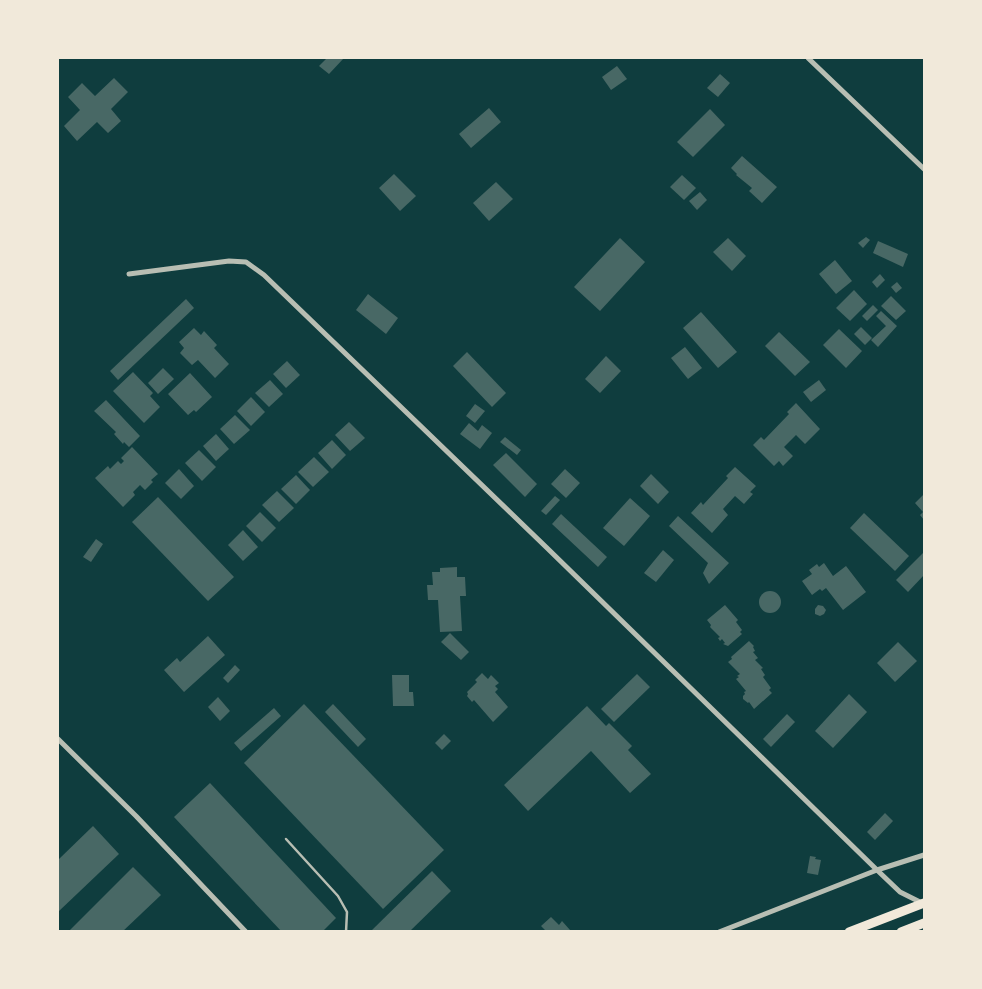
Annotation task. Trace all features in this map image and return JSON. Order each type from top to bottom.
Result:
[{"type":"main road","points":[[849,932],[923,903]]},
{"type":"main road","points":[[901,932],[924,923]]},
{"type":"street","points":[[808,58],[924,169]]},
{"type":"street","points":[[129,274],[229,261],[246,262],[264,275],[900,892],[923,903]]},
{"type":"street","points":[[58,739],[136,816],[246,932]]},
{"type":"street","points":[[719,932],[877,870],[924,856]]},
{"type":"lane","points":[[286,839],[338,896],[347,912],[346,932]]},
{"type":"building","points":[[327,58],[344,58],[329,74],[319,66]]},
{"type":"building","points":[[617,66],[627,79],[611,90],[602,77]]},
{"type":"building","points":[[720,74],[730,83],[718,97],[707,88]]},
{"type":"building","points":[[114,78],[128,92],[111,109],[121,121],[108,133],[97,122],[77,141],[64,126],[80,110],[68,97],[82,83],[95,96]]},
{"type":"building","points":[[489,108],[501,122],[471,148],[459,134]]},
{"type":"building","points":[[710,109],[725,125],[693,157],[677,142]]},
{"type":"building","points":[[742,156],[777,187],[762,203],[749,191],[752,188],[736,175],[731,168]]},
{"type":"building","points":[[394,174],[416,196],[400,211],[379,188]]},
{"type":"building","points":[[682,175],[696,188],[684,200],[670,187]]},
{"type":"building","points":[[496,182],[513,199],[489,221],[473,203]]},
{"type":"building","points":[[700,192],[707,200],[697,210],[689,201]]},
{"type":"building","points":[[866,237],[870,240],[863,248],[858,243]]},
{"type":"building","points":[[620,238],[645,262],[600,311],[574,287]]},
{"type":"building","points":[[728,238],[746,256],[732,271],[713,252]]},
{"type":"building","points":[[878,241],[908,254],[903,267],[873,253]]},
{"type":"building","points":[[835,260],[852,281],[836,294],[819,274]]},
{"type":"building","points":[[880,274],[885,280],[877,288],[872,282]]},
{"type":"building","points":[[897,282],[902,288],[896,293],[891,287]]},
{"type":"building","points":[[854,290],[867,304],[850,321],[836,308]]},
{"type":"building","points":[[368,294],[398,318],[386,334],[356,310]]},
{"type":"building","points":[[891,296],[906,311],[896,320],[881,306]]},
{"type":"building","points":[[186,299],[194,308],[118,380],[110,371]]},
{"type":"building","points":[[873,305],[878,310],[867,321],[862,316]]},
{"type":"building","points":[[881,311],[897,326],[878,347],[871,340],[886,326],[876,316]]},
{"type":"building","points":[[701,312],[737,352],[718,368],[683,328]]},
{"type":"building","points":[[861,327],[872,338],[865,345],[854,334]]},
{"type":"building","points":[[194,328],[201,335],[204,331],[217,345],[214,348],[229,364],[215,378],[198,360],[192,365],[180,353],[184,348],[179,342]]},
{"type":"building","points":[[839,329],[862,351],[846,368],[823,345]]},
{"type":"building","points":[[779,332],[810,362],[795,376],[765,346]]},
{"type":"building","points":[[685,347],[702,368],[688,379],[671,358]]},
{"type":"building","points":[[467,352],[506,393],[492,407],[453,366]]},
{"type":"building","points":[[606,356],[621,371],[600,393],[585,379]]},
{"type":"building","points":[[287,361],[300,375],[286,388],[273,374]]},
{"type":"building","points":[[163,368],[174,379],[158,394],[148,383]]},
{"type":"building","points":[[133,372],[153,393],[150,396],[160,407],[144,423],[113,391]]},
{"type":"building","points":[[190,373],[212,397],[196,412],[194,410],[188,415],[168,394]]},
{"type":"building","points":[[270,380],[283,394],[269,407],[255,393]]},
{"type":"building","points":[[819,380],[826,390],[811,402],[803,392]]},
{"type":"building","points":[[251,397],[265,412],[251,426],[237,411]]},
{"type":"building","points":[[106,400],[140,436],[129,447],[124,442],[123,444],[114,434],[116,432],[94,411]]},
{"type":"building","points":[[796,403],[820,429],[805,444],[796,435],[784,447],[793,456],[783,466],[779,461],[774,466],[753,445],[761,437],[764,440],[789,414],[787,412]]},
{"type":"building","points":[[475,404],[485,411],[475,423],[466,416]]},
{"type":"building","points":[[235,415],[250,430],[234,444],[220,429]]},
{"type":"building","points":[[349,422],[365,438],[350,451],[335,435]]},
{"type":"building","points":[[469,423],[478,431],[482,425],[492,433],[480,449],[460,434]]},
{"type":"building","points":[[216,434],[229,449],[216,461],[203,446]]},
{"type":"building","points":[[505,437],[521,450],[517,455],[500,442]]},
{"type":"building","points":[[332,440],[346,455],[332,469],[318,453]]},
{"type":"building","points":[[132,447],[158,474],[151,480],[153,482],[145,490],[140,485],[133,492],[135,495],[123,507],[95,478],[108,466],[110,469],[118,461],[121,464],[124,461],[121,458]]},
{"type":"building","points":[[199,450],[216,467],[202,481],[185,463]]},
{"type":"building","points":[[506,453],[537,484],[525,497],[493,465]]},
{"type":"building","points":[[314,457],[329,472],[313,487],[298,472]]},
{"type":"building","points":[[735,467],[756,486],[750,492],[753,494],[744,504],[735,496],[723,509],[728,515],[712,533],[691,513],[701,502],[703,505],[728,478],[726,476]]},
{"type":"building","points":[[179,469],[194,486],[181,499],[165,483]]},
{"type":"building","points":[[565,469],[580,483],[566,498],[551,484]]},
{"type":"building","points":[[651,474],[669,492],[658,504],[640,486]]},
{"type":"building","points":[[296,475],[310,490],[296,504],[281,489]]},
{"type":"building","points":[[277,491],[294,508],[279,522],[262,505]]},
{"type":"building","points":[[924,494],[924,520],[920,515],[923,512],[915,503]]},
{"type":"building","points":[[555,496],[560,500],[546,515],[541,511]]},
{"type":"building","points":[[158,497],[234,577],[208,601],[132,522]]},
{"type":"building","points":[[630,498],[650,516],[624,546],[603,528]]},
{"type":"building","points":[[260,512],[276,528],[262,542],[246,526]]},
{"type":"building","points":[[864,513],[909,556],[895,571],[850,528]]},
{"type":"building","points":[[561,514],[607,557],[598,567],[552,524]]},
{"type":"building","points":[[678,516],[729,563],[709,584],[703,573],[708,563],[669,526]]},
{"type":"building","points":[[243,530],[258,547],[243,561],[228,545]]},
{"type":"building","points":[[96,539],[103,544],[91,562],[83,557]]},
{"type":"building","points":[[663,550],[674,560],[656,582],[644,573]]},
{"type":"building","points":[[923,553],[924,575],[908,592],[896,580]]},
{"type":"building","points":[[824,563],[833,576],[846,566],[866,592],[843,610],[826,588],[822,591],[820,589],[812,595],[802,581],[812,574],[809,570],[817,564],[819,567]]},
{"type":"building","points":[[457,567],[457,577],[465,577],[466,596],[460,596],[462,631],[440,632],[438,600],[428,600],[427,585],[433,585],[432,572],[440,572],[440,568]]},
{"type":"building","points":[[770,591],[778,594],[781,602],[778,610],[770,613],[762,610],[759,602],[762,594]]},
{"type":"building","points":[[725,605],[738,620],[736,622],[742,630],[740,632],[742,634],[728,646],[723,644],[725,643],[722,639],[720,641],[718,638],[720,637],[710,627],[711,625],[707,620]]},
{"type":"building","points":[[818,605],[823,606],[826,610],[820,616],[815,614],[815,609]]},
{"type":"building","points":[[450,633],[469,652],[461,660],[441,642]]},
{"type":"building","points":[[208,636],[225,655],[184,692],[164,670],[177,658],[180,662]]},
{"type":"building","points":[[749,641],[754,646],[755,651],[753,652],[758,658],[755,660],[763,668],[761,669],[765,675],[763,677],[771,688],[769,690],[772,693],[754,709],[749,702],[743,699],[744,692],[746,691],[736,679],[740,674],[728,662]]},
{"type":"building","points":[[898,642],[917,661],[895,682],[877,663]]},
{"type":"building","points":[[235,665],[240,670],[228,683],[223,678]]},
{"type":"building","points":[[482,673],[488,679],[491,675],[499,683],[495,686],[498,689],[495,692],[508,707],[493,722],[474,700],[472,702],[467,696],[467,692],[477,682],[475,680]]},
{"type":"building","points":[[637,674],[650,687],[614,722],[601,709]]},
{"type":"building","points":[[392,675],[409,675],[409,692],[413,692],[414,706],[393,706]]},
{"type":"building","points":[[849,694],[867,712],[833,748],[815,731]]},
{"type":"building","points":[[218,697],[230,711],[220,721],[208,707]]},
{"type":"building","points":[[304,704],[444,850],[383,909],[244,763]]},
{"type":"building","points":[[333,704],[366,739],[358,747],[325,712]]},
{"type":"building","points":[[587,706],[606,726],[609,723],[632,746],[628,750],[651,774],[630,793],[591,751],[528,811],[504,785]]},
{"type":"building","points":[[274,708],[281,716],[241,751],[234,743]]},
{"type":"building","points":[[787,714],[795,722],[771,747],[763,739]]},
{"type":"building","points":[[444,734],[451,741],[442,750],[435,743]]},
{"type":"building","points":[[210,783],[336,918],[322,932],[282,932],[174,817]]},
{"type":"building","points":[[885,813],[893,821],[875,840],[867,832]]},
{"type":"building","points":[[93,826],[119,854],[58,912],[58,860]]},
{"type":"building","points":[[810,856],[821,860],[818,875],[807,873]]},
{"type":"building","points":[[133,867],[161,895],[122,932],[68,932]]},
{"type":"building","points":[[432,871],[451,891],[409,932],[370,932]]},
{"type":"building","points":[[551,917],[559,925],[562,921],[570,930],[568,932],[547,932],[541,926]]}]
